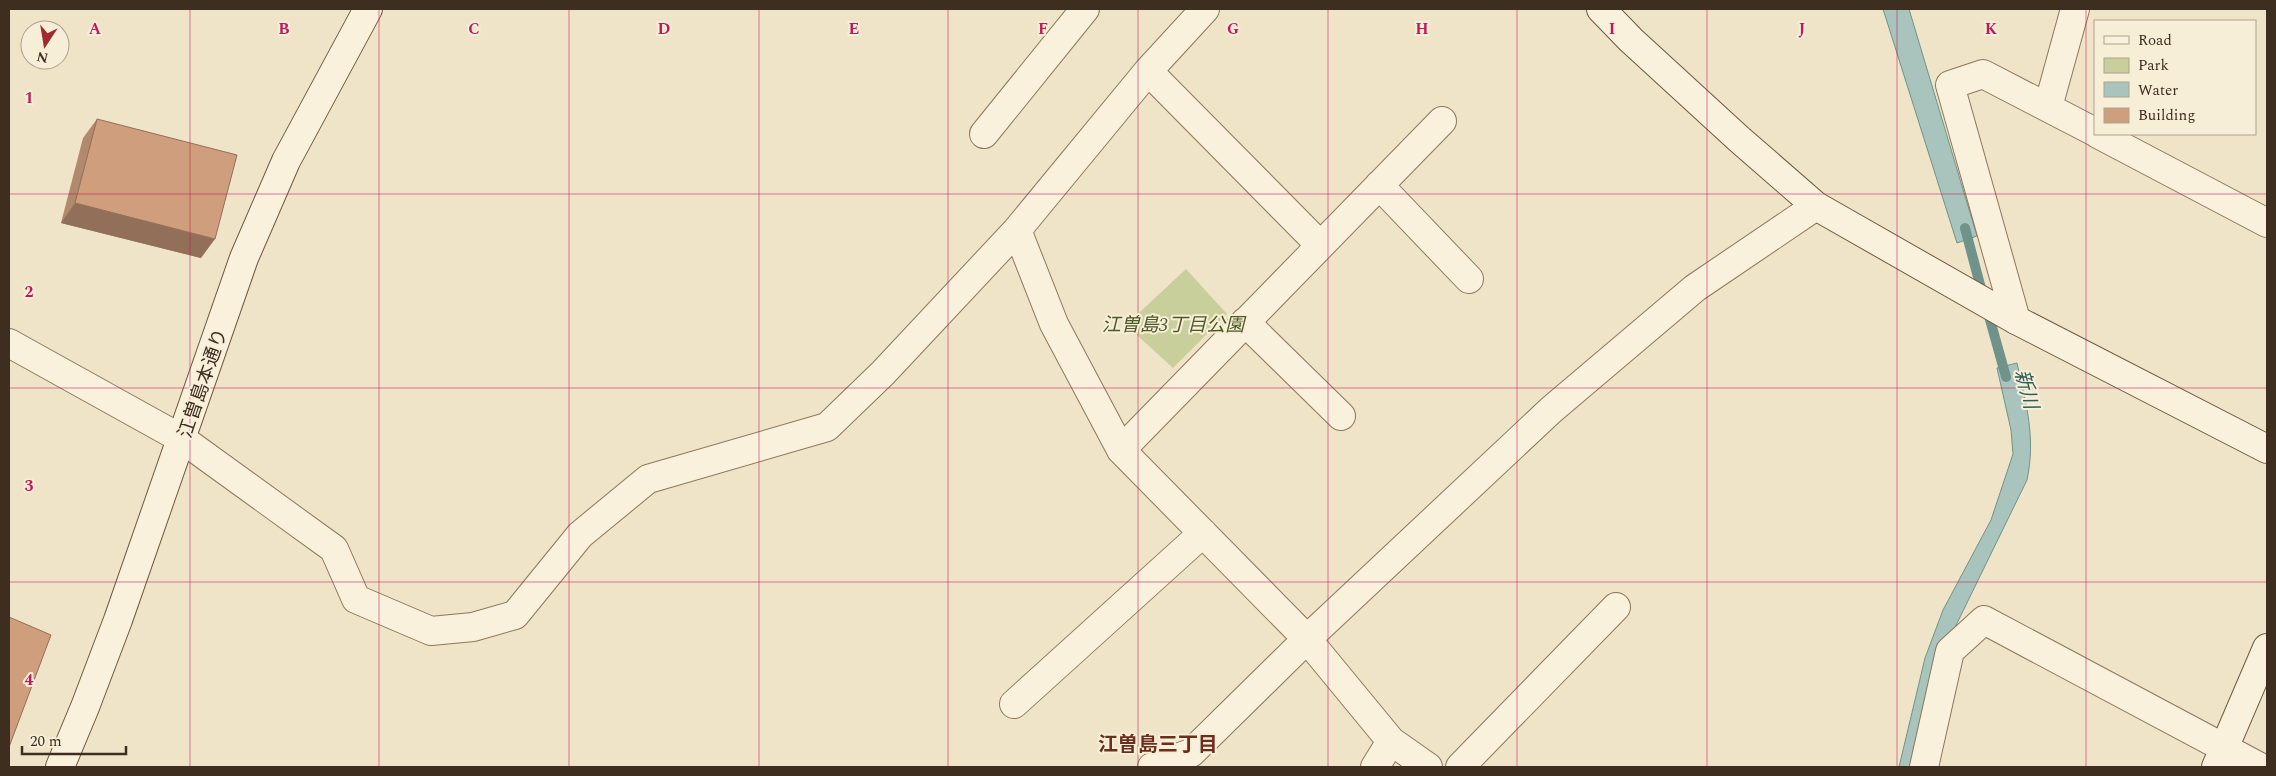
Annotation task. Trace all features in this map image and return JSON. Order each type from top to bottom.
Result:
[{"type":"street","name":"江曽島本通り","points":[[60,767],[85,707],[182,439],[244,258],[286,161],[368,9]]},
{"type":"street","points":[[984,134],[1085,9]]},
{"type":"street","points":[[9,343],[182,439],[334,549],[356,599],[431,630],[473,627],[515,615],[580,534],[648,479],[827,427],[883,373],[1017,230],[1148,71],[1205,9]]},
{"type":"street","points":[[1601,9],[1631,40],[1739,139],[1816,206],[2016,320],[2267,449]]},
{"type":"street","points":[[2048,107],[2075,9]]},
{"type":"street","points":[[1148,71],[1320,245]]},
{"type":"street","points":[[2016,320],[1950,85],[1983,74],[2094,131]]},
{"type":"street","points":[[1121,450],[1442,121]]},
{"type":"street","points":[[2100,135],[2267,223]]},
{"type":"street","points":[[1379,185],[1469,279]]},
{"type":"street","points":[[1152,767],[1191,753],[1306,639],[1558,403],[1694,288],[1816,206]]},
{"type":"street","points":[[1017,230],[1054,324],[1121,450],[1306,639],[1392,741],[1428,767]]},
{"type":"street","points":[[1245,322],[1341,416]]},
{"type":"street","points":[[1014,704],[1203,533]]},
{"type":"street","points":[[1460,767],[1616,607]]},
{"type":"street","points":[[1924,767],[1950,651],[1984,620],[2220,758],[2260,767]]},
{"type":"street","points":[[2220,758],[2267,648]]},
{"type":"street","points":[[1375,767],[1392,741]]},
{"type":"green space","name":"江曽島3丁目公園","points":[[1186,269],[1227,314],[1173,368],[1126,325]]},
{"type":"water","points":[[1883,9],[1909,9],[1977,236],[1957,243]]},
{"type":"water","points":[[2017,363],[2029,421],[2030,464],[2027,480],[1942,654],[1914,767],[1899,767],[1925,658],[1943,610],[1991,520],[2013,454],[2011,430],[1997,368]]},
{"type":"building","points":[[97,119],[237,155],[215,239],[75,203]]},
{"type":"building","points":[[9,617],[51,635],[9,747]]},
{"type":"waterway","name":"新川","points":[[1965,228],[1983,296]]},
{"type":"waterway","name":"新川","points":[[1987,309],[2006,377]]},
{"type":"district","name":"江曽島三丁目","points":[[1158,744]]}]
